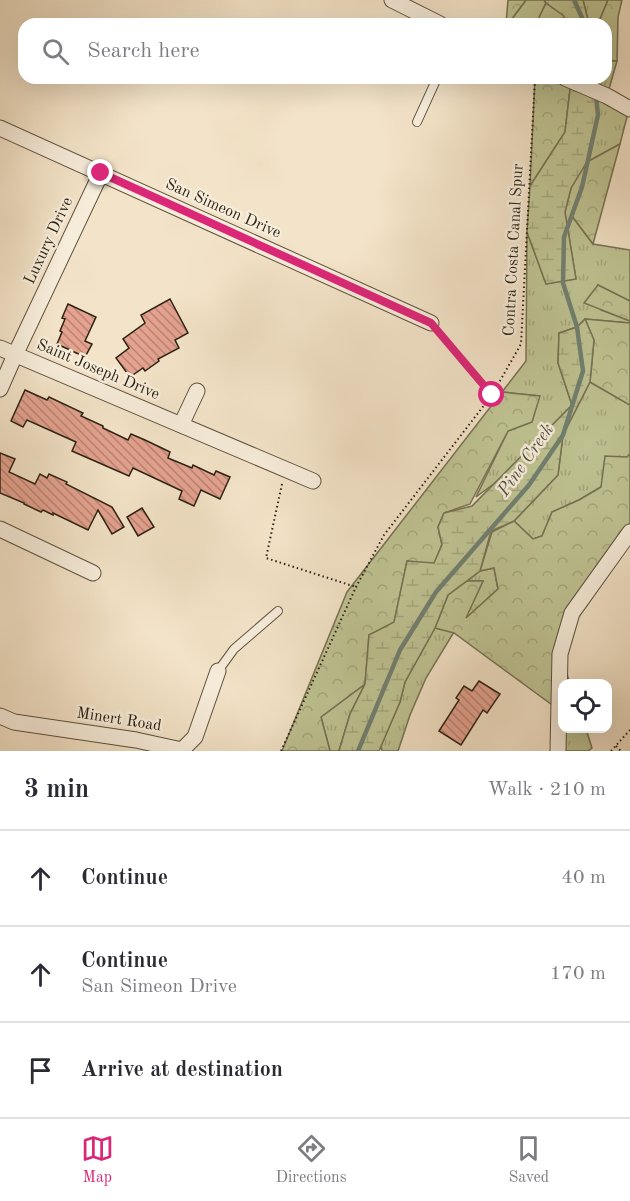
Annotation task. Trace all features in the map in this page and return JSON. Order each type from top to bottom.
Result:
[{"type":"street","points":[[392,0],[428,18]]},
{"type":"street","points":[[579,84],[607,96],[630,110]]},
{"type":"street","name":"San Simeon Drive","points":[[0,128],[431,323]]},
{"type":"street","name":"Luxury Drive","points":[[0,390],[101,173]]},
{"type":"street","name":"Saint Joseph Drive","points":[[0,348],[313,481]]},
{"type":"street","points":[[181,425],[197,391]]},
{"type":"street","points":[[0,529],[93,573]]},
{"type":"street","points":[[558,751],[560,654],[572,613],[630,532]]},
{"type":"street","name":"Minert Road","points":[[0,716],[14,722],[136,746],[182,750],[195,737],[218,671]]},
{"type":"lane","points":[[417,122],[434,84]]},
{"type":"lane","points":[[218,671],[234,649],[278,611]]},
{"type":"path","name":"Contra Costa Canal Spur","points":[[281,751],[356,587],[384,535],[492,395],[521,344],[535,84]]},
{"type":"path","points":[[431,323],[492,395]]},
{"type":"path","points":[[286,469],[266,558],[356,587]]},
{"type":"path","points":[[611,751],[630,730]]},
{"type":"path","points":[[615,746],[621,751]]},
{"type":"green space","points":[[508,0],[526,0],[512,18],[506,18]]},
{"type":"green space","points":[[526,0],[544,0],[546,3],[539,18],[512,18]]},
{"type":"green space","points":[[544,0],[583,0],[588,18],[564,18]]},
{"type":"green space","points":[[583,0],[608,0],[600,18],[588,18]]},
{"type":"green space","points":[[608,0],[622,0],[618,17],[617,61],[612,61],[612,18],[600,18]]},
{"type":"green space","points":[[546,3],[565,16],[564,18],[539,18]]},
{"type":"green space","points":[[612,61],[617,61],[612,78]]},
{"type":"green space","points":[[535,84],[571,84],[565,132],[530,186]]},
{"type":"green space","points":[[571,84],[595,84],[598,115],[587,162],[571,188],[565,212],[576,279],[546,284],[527,232],[530,186],[565,132]]},
{"type":"green space","points":[[595,84],[610,84],[607,96],[629,109],[620,144],[587,162],[582,187],[572,216],[593,244],[630,250],[630,301],[598,285],[601,310],[630,321],[630,323],[585,319],[577,327],[559,333],[558,363],[572,405],[499,480],[476,497],[508,431],[532,422],[539,396],[502,392],[526,361],[527,232],[546,284],[576,279],[565,212],[571,188],[598,115]]},
{"type":"green space","points":[[620,144],[593,244],[572,216],[582,187],[587,162]]},
{"type":"green space","points":[[598,285],[630,301],[630,321],[584,303]]},
{"type":"green space","points":[[585,319],[630,323],[630,405],[590,382],[594,340]]},
{"type":"green space","points":[[585,319],[594,340],[590,382],[563,435],[558,475],[514,521],[491,531],[480,571],[448,595],[435,628],[405,682],[400,702],[379,751],[339,751],[350,714],[365,684],[369,635],[394,622],[407,561],[434,563],[442,545],[438,527],[444,513],[472,506],[572,405],[558,363],[559,333],[577,327]]},
{"type":"green space","points":[[590,382],[630,405],[630,454],[601,487],[552,512],[542,536],[533,539],[514,521],[558,475],[563,435]]},
{"type":"green space","points":[[502,392],[540,396],[532,422],[508,431],[470,504],[444,513],[438,527],[442,544],[434,564],[407,561],[394,623],[369,635],[365,684],[321,717],[330,751],[282,751],[347,592]]},
{"type":"green space","points":[[630,454],[630,532],[572,613],[563,679],[558,679],[558,709],[454,633],[435,628],[448,595],[467,581],[483,581],[466,618],[498,589],[494,568],[480,571],[492,532],[514,521],[533,539],[542,536],[552,512],[601,487],[605,456],[627,457]]},
{"type":"green space","points":[[494,568],[498,589],[465,619],[483,581],[467,581],[480,571]]},
{"type":"green space","points":[[435,628],[454,632],[426,678],[398,751],[382,751],[381,745],[400,702],[405,682]]},
{"type":"green space","points":[[560,654],[569,679],[559,679]]},
{"type":"green space","points":[[365,684],[350,714],[339,751],[330,751],[321,717]]},
{"type":"green space","points":[[558,733],[587,733],[592,748],[588,751],[558,751]]},
{"type":"building","points":[[170,299],[188,333],[175,340],[179,348],[158,359],[159,361],[145,371],[143,368],[130,377],[116,358],[129,348],[123,339],[145,323],[141,315]]},
{"type":"building","points":[[68,304],[96,317],[85,341],[92,344],[85,357],[57,344],[65,319],[62,318]]},
{"type":"building","points":[[25,390],[47,400],[49,397],[83,413],[81,416],[128,440],[131,434],[145,440],[170,452],[168,458],[192,468],[193,465],[214,475],[216,471],[230,477],[220,499],[201,490],[194,506],[179,499],[182,491],[133,468],[129,476],[72,451],[76,442],[27,420],[23,427],[11,421]]},
{"type":"building","points":[[0,453],[15,459],[9,472],[35,484],[40,474],[47,478],[49,474],[67,482],[66,484],[112,507],[124,527],[112,534],[98,510],[88,530],[53,513],[53,515],[43,510],[41,512],[0,493]]},
{"type":"building","points":[[142,508],[154,527],[138,536],[127,517]]},
{"type":"building","points":[[479,681],[500,694],[487,713],[483,710],[461,745],[439,731],[459,700],[456,698],[464,686],[472,691]]},
{"type":"waterway","name":"Pine Creek","points":[[574,0],[582,18]]},
{"type":"waterway","name":"Pine Creek","points":[[358,751],[400,650],[436,592],[529,485],[563,435],[583,371],[577,327],[563,283],[564,237],[582,187],[598,115],[596,96]]},
{"type":"route","points":[[101,173],[431,323],[492,395]]}]
